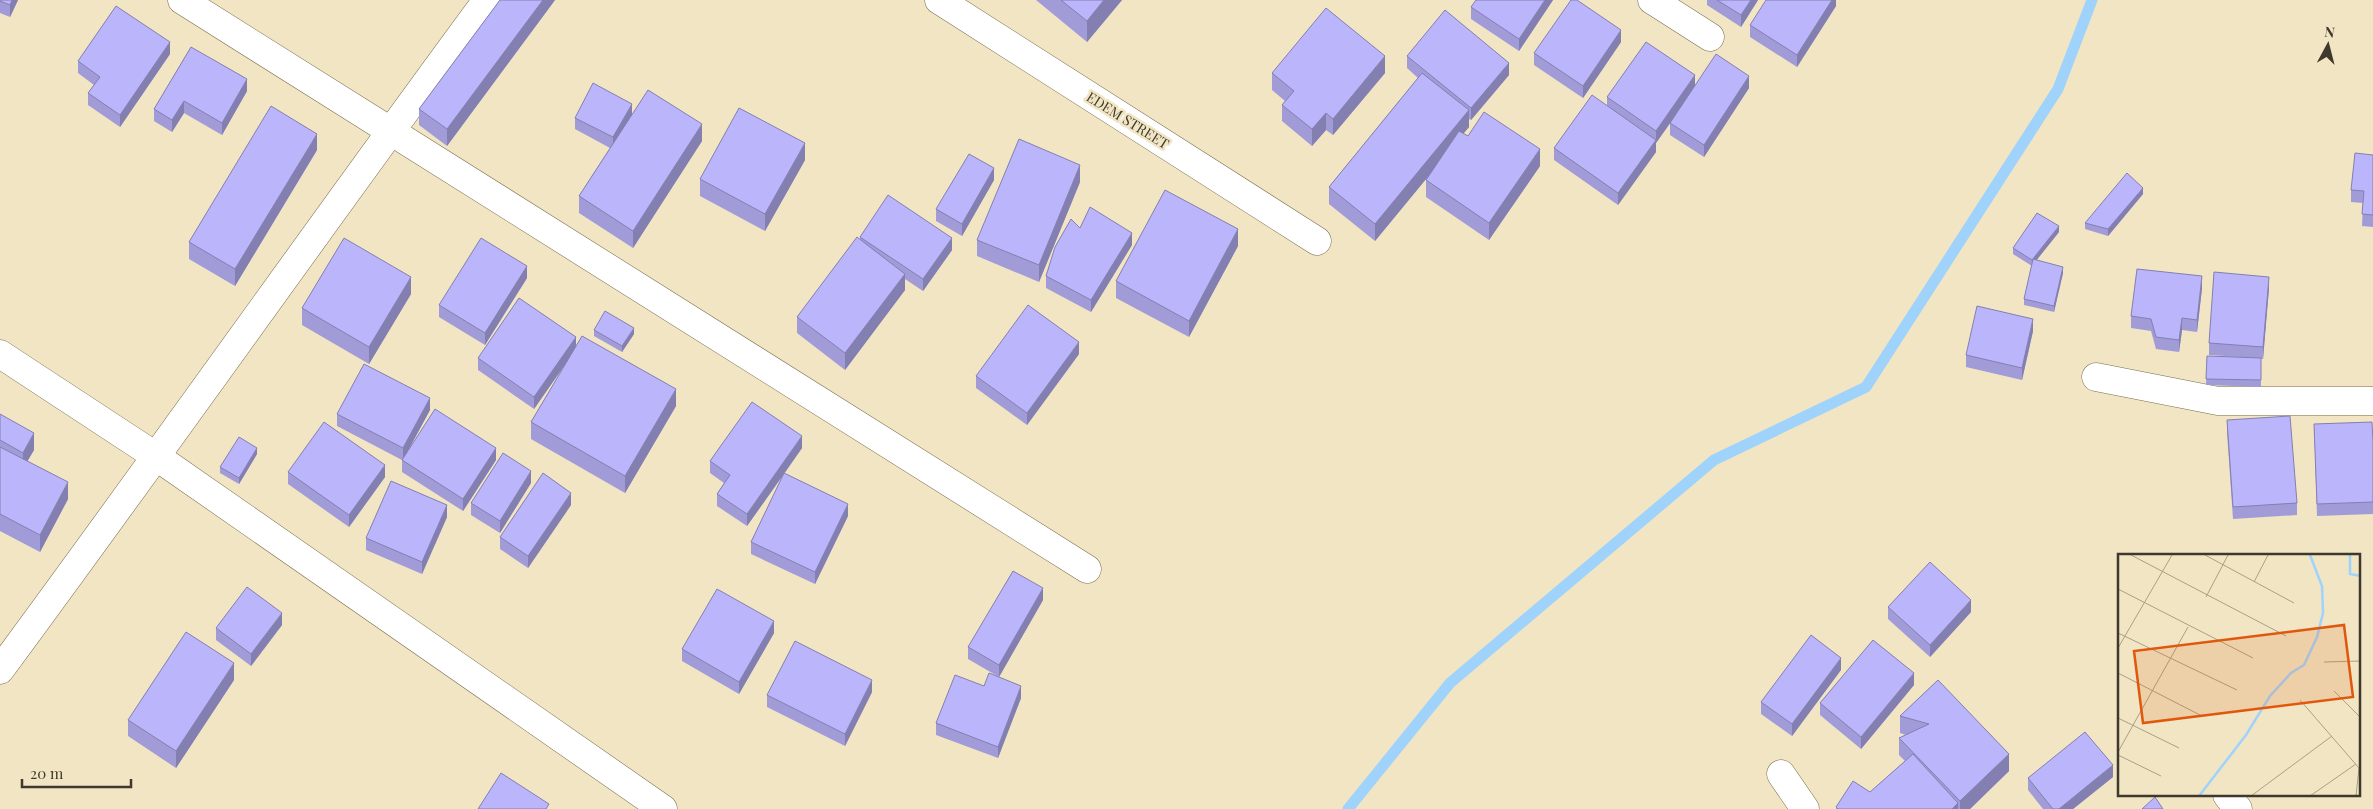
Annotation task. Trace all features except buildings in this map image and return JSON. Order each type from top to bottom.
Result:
[{"type":"street","points":[[182,0],[1087,569]]},
{"type":"street","points":[[0,670],[157,458],[390,131],[487,0]]},
{"type":"street","name":"EDEM STREET","points":[[939,0],[1317,240]]},
{"type":"street","points":[[1652,0],[1710,36]]},
{"type":"street","points":[[0,354],[157,458],[663,809]]},
{"type":"street","points":[[2096,377],[2218,401],[2373,401]]},
{"type":"street","points":[[1781,774],[1805,809]]},
{"type":"street","points":[[2228,796],[2238,809]]},
{"type":"waterway","points":[[1348,809],[1450,683],[1714,460],[1866,387],[2058,89],[2092,0]]}]
